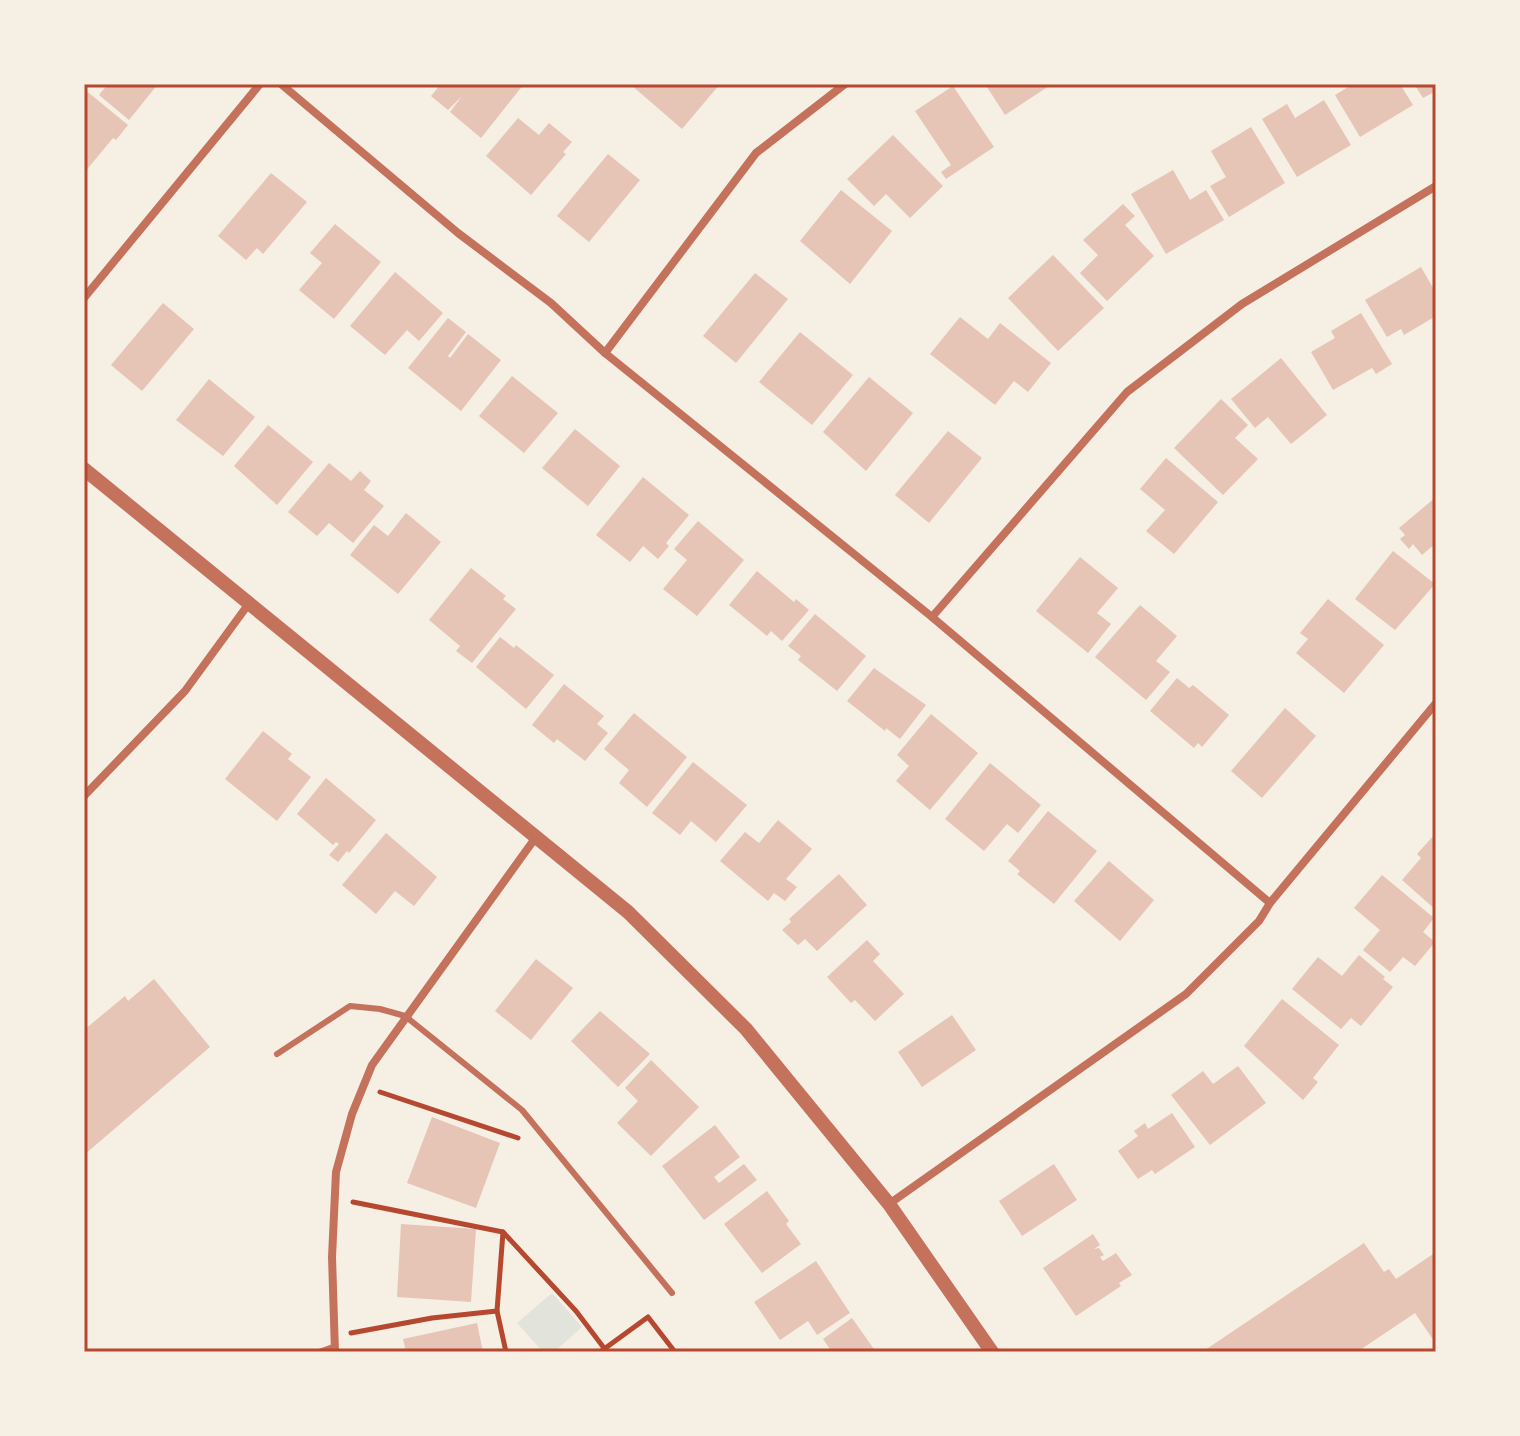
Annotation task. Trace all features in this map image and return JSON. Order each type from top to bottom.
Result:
[{"type":"street","points":[[84,298],[260,84]]},
{"type":"street","points":[[281,84],[458,233],[551,303],[605,353],[932,617],[1270,903]]},
{"type":"street","points":[[605,353],[756,153],[845,84]]},
{"type":"street","points":[[932,617],[1127,392],[1242,304],[1436,186]]},
{"type":"street","points":[[84,469],[628,912],[746,1029],[889,1204],[992,1352]]},
{"type":"street","points":[[84,796],[185,691],[250,602]]},
{"type":"street","points":[[889,1204],[1186,994],[1259,921],[1270,903],[1436,703]]},
{"type":"street","points":[[334,1345],[336,1172],[352,1114],[372,1065],[536,837]]},
{"type":"lane","points":[[277,1054],[350,1006],[380,1009],[405,1016],[522,1110],[672,1293]]},
{"type":"lane","points":[[319,1352],[334,1345]]},
{"type":"path","points":[[364,1086],[555,1150]]},
{"type":"path","points":[[335,1199],[503,1232],[576,1311],[602,1350],[648,1317],[675,1352]]},
{"type":"path","points":[[503,1232],[497,1311],[506,1352]]},
{"type":"path","points":[[334,1345],[432,1318],[497,1311]]},
{"type":"shaded area","points":[[552,1293],[582,1327],[554,1352],[543,1352],[517,1323]]},
{"type":"building","points":[[108,84],[158,84],[129,120],[99,95]]},
{"type":"building","points":[[441,84],[524,84],[481,138],[450,112],[462,96],[448,110],[431,96]]},
{"type":"building","points":[[630,84],[720,84],[682,129]]},
{"type":"building","points":[[985,84],[1052,84],[1005,115]]},
{"type":"building","points":[[1353,84],[1400,84],[1413,105],[1360,137],[1335,95]]},
{"type":"building","points":[[1414,84],[1436,84],[1436,91],[1423,98]]},
{"type":"building","points":[[953,86],[994,147],[946,179],[941,172],[951,165],[915,111]]},
{"type":"building","points":[[84,89],[128,125],[84,173]]},
{"type":"building","points":[[1324,100],[1351,145],[1297,177],[1262,119],[1287,104],[1295,118]]},
{"type":"building","points":[[518,118],[539,135],[549,123],[572,142],[563,152],[566,154],[531,195],[486,156]]},
{"type":"building","points":[[1251,127],[1285,183],[1229,217],[1210,186],[1226,177],[1211,151]]},
{"type":"building","points":[[893,135],[943,186],[910,218],[886,194],[874,206],[847,179]]},
{"type":"building","points":[[608,154],[640,180],[589,242],[557,216]]},
{"type":"building","points":[[1173,170],[1190,200],[1206,190],[1224,220],[1166,254],[1131,194]]},
{"type":"building","points":[[271,173],[307,202],[263,254],[257,248],[246,260],[218,236]]},
{"type":"building","points":[[841,190],[892,231],[850,284],[800,241]]},
{"type":"building","points":[[1123,204],[1135,216],[1125,225],[1154,256],[1107,301],[1080,273],[1098,255],[1083,240]]},
{"type":"building","points":[[335,224],[381,262],[334,319],[299,290],[322,263],[310,253]]},
{"type":"building","points":[[1053,255],[1104,308],[1058,351],[1008,298]]},
{"type":"building","points":[[1421,267],[1436,293],[1436,316],[1404,335],[1401,329],[1387,337],[1365,300]]},
{"type":"building","points":[[395,272],[443,313],[419,341],[407,330],[385,355],[350,326]]},
{"type":"building","points":[[755,273],[788,299],[736,363],[703,336]]},
{"type":"building","points":[[163,303],[194,329],[142,391],[111,365]]},
{"type":"building","points":[[1361,313],[1392,364],[1376,374],[1372,368],[1333,390],[1311,352],[1335,338],[1331,331]]},
{"type":"building","points":[[960,317],[988,339],[1000,323],[1051,363],[1028,392],[1014,381],[995,405],[930,354]]},
{"type":"building","points":[[448,318],[466,332],[448,356],[450,358],[468,334],[501,360],[461,411],[408,368]]},
{"type":"building","points":[[800,332],[853,375],[812,425],[759,382]]},
{"type":"building","points":[[1281,358],[1327,415],[1291,444],[1268,417],[1255,428],[1231,399]]},
{"type":"building","points":[[512,376],[558,413],[524,453],[479,416]]},
{"type":"building","points":[[869,377],[913,413],[866,471],[823,432]]},
{"type":"building","points":[[209,379],[255,417],[223,456],[176,420]]},
{"type":"building","points":[[1221,399],[1248,425],[1235,438],[1258,459],[1223,495],[1174,448]]},
{"type":"building","points":[[268,425],[313,462],[277,505],[234,466]]},
{"type":"building","points":[[575,429],[620,466],[588,506],[542,468]]},
{"type":"building","points":[[948,431],[982,458],[929,523],[895,495]]},
{"type":"building","points":[[1166,458],[1218,502],[1174,554],[1146,531],[1165,510],[1140,489]]},
{"type":"building","points":[[329,463],[351,481],[360,471],[371,481],[364,490],[384,506],[353,543],[329,523],[317,536],[288,512]]},
{"type":"building","points":[[643,477],[689,515],[666,543],[669,546],[658,559],[643,546],[630,562],[596,535]]},
{"type":"building","points":[[1436,497],[1436,543],[1422,555],[1413,544],[1409,549],[1400,539],[1405,535],[1399,528]]},
{"type":"building","points":[[406,513],[441,542],[398,594],[350,555],[374,525],[388,536]]},
{"type":"building","points":[[698,521],[744,560],[697,616],[663,589],[687,560],[674,549]]},
{"type":"building","points":[[1393,551],[1435,584],[1395,630],[1355,599]]},
{"type":"building","points":[[1080,557],[1118,588],[1097,613],[1111,624],[1088,653],[1036,611]]},
{"type":"building","points":[[471,568],[506,596],[503,599],[516,609],[472,663],[456,651],[460,646],[429,620]]},
{"type":"building","points":[[757,571],[794,602],[796,599],[809,610],[782,641],[771,631],[767,636],[729,605]]},
{"type":"building","points":[[1328,599],[1384,645],[1344,693],[1296,653],[1308,639],[1300,633]]},
{"type":"building","points":[[1140,605],[1177,636],[1156,661],[1170,672],[1146,700],[1095,657]]},
{"type":"building","points":[[815,614],[866,656],[837,691],[798,660],[801,656],[788,646]]},
{"type":"building","points":[[500,637],[514,648],[516,645],[554,675],[526,709],[476,667]]},
{"type":"building","points":[[874,668],[926,705],[900,739],[847,701]]},
{"type":"building","points":[[1177,678],[1189,688],[1193,685],[1229,715],[1202,747],[1198,743],[1194,748],[1150,711]]},
{"type":"building","points":[[564,684],[604,716],[597,724],[608,733],[585,761],[557,739],[554,743],[532,725]]},
{"type":"building","points":[[1285,708],[1316,736],[1262,798],[1231,771]]},
{"type":"building","points":[[634,713],[687,757],[647,807],[619,783],[629,770],[604,749]]},
{"type":"building","points":[[931,714],[978,753],[930,810],[896,781],[909,766],[897,755]]},
{"type":"building","points":[[263,731],[292,754],[288,759],[311,777],[277,821],[225,779]]},
{"type":"building","points":[[693,762],[747,805],[716,842],[691,821],[680,835],[652,813]]},
{"type":"building","points":[[990,763],[1041,805],[1018,833],[1007,824],[984,851],[945,819]]},
{"type":"building","points":[[326,778],[376,820],[338,862],[329,855],[339,844],[336,842],[333,845],[297,814]]},
{"type":"building","points":[[1048,811],[1097,851],[1054,904],[1017,874],[1020,871],[1008,861]]},
{"type":"building","points":[[778,820],[812,849],[786,879],[797,887],[785,901],[774,893],[768,901],[720,861],[745,832],[759,843]]},
{"type":"building","points":[[386,833],[437,877],[414,906],[395,891],[376,914],[342,885]]},
{"type":"building","points":[[1436,833],[1436,910],[1402,880],[1421,858],[1417,854]]},
{"type":"building","points":[[1109,861],[1154,900],[1120,941],[1074,901]]},
{"type":"building","points":[[839,874],[867,905],[817,951],[805,939],[798,945],[782,930],[791,922],[789,919]]},
{"type":"building","points":[[1382,875],[1434,918],[1423,932],[1435,942],[1415,966],[1403,957],[1390,972],[1363,950],[1380,930],[1354,908]]},
{"type":"building","points":[[867,940],[880,954],[873,961],[904,994],[875,1021],[855,1000],[851,1003],[827,977]]},
{"type":"building","points":[[1359,955],[1393,987],[1361,1026],[1351,1018],[1341,1029],[1292,989],[1318,957],[1342,976]]},
{"type":"building","points":[[536,959],[573,988],[531,1040],[495,1011]]},
{"type":"building","points":[[154,979],[210,1047],[84,1155],[84,1030],[125,996],[128,1001]]},
{"type":"building","points":[[1282,999],[1339,1045],[1313,1078],[1318,1082],[1303,1100],[1244,1046]]},
{"type":"building","points":[[600,1011],[650,1054],[618,1087],[571,1041]]},
{"type":"building","points":[[952,1015],[976,1050],[922,1087],[898,1052]]},
{"type":"building","points":[[651,1060],[699,1107],[651,1156],[617,1123],[638,1101],[625,1088]]},
{"type":"building","points":[[1238,1066],[1266,1103],[1210,1145],[1171,1095],[1203,1071],[1213,1084]]},
{"type":"building","points":[[1172,1113],[1195,1147],[1155,1174],[1152,1170],[1138,1179],[1118,1151],[1138,1136],[1134,1131],[1145,1123],[1148,1129]]},
{"type":"building","points":[[432,1117],[500,1143],[476,1208],[407,1183]]},
{"type":"building","points":[[715,1125],[740,1157],[714,1177],[719,1183],[744,1164],[757,1180],[704,1220],[662,1166]]},
{"type":"building","points":[[1054,1164],[1077,1200],[1022,1236],[999,1201]]},
{"type":"building","points":[[767,1191],[801,1244],[762,1273],[724,1224]]},
{"type":"building","points":[[401,1224],[476,1229],[471,1302],[397,1297]]},
{"type":"building","points":[[1093,1234],[1100,1245],[1094,1249],[1099,1248],[1104,1255],[1100,1257],[1103,1261],[1116,1253],[1132,1275],[1076,1316],[1043,1268]]},
{"type":"building","points":[[1364,1243],[1384,1272],[1389,1269],[1396,1279],[1436,1252],[1436,1344],[1415,1313],[1357,1352],[1202,1352]]},
{"type":"building","points":[[816,1261],[850,1313],[817,1335],[808,1321],[780,1340],[754,1302]]},
{"type":"building","points":[[852,1318],[876,1352],[832,1352],[823,1339]]},
{"type":"building","points":[[477,1323],[483,1352],[406,1352],[403,1339]]}]
